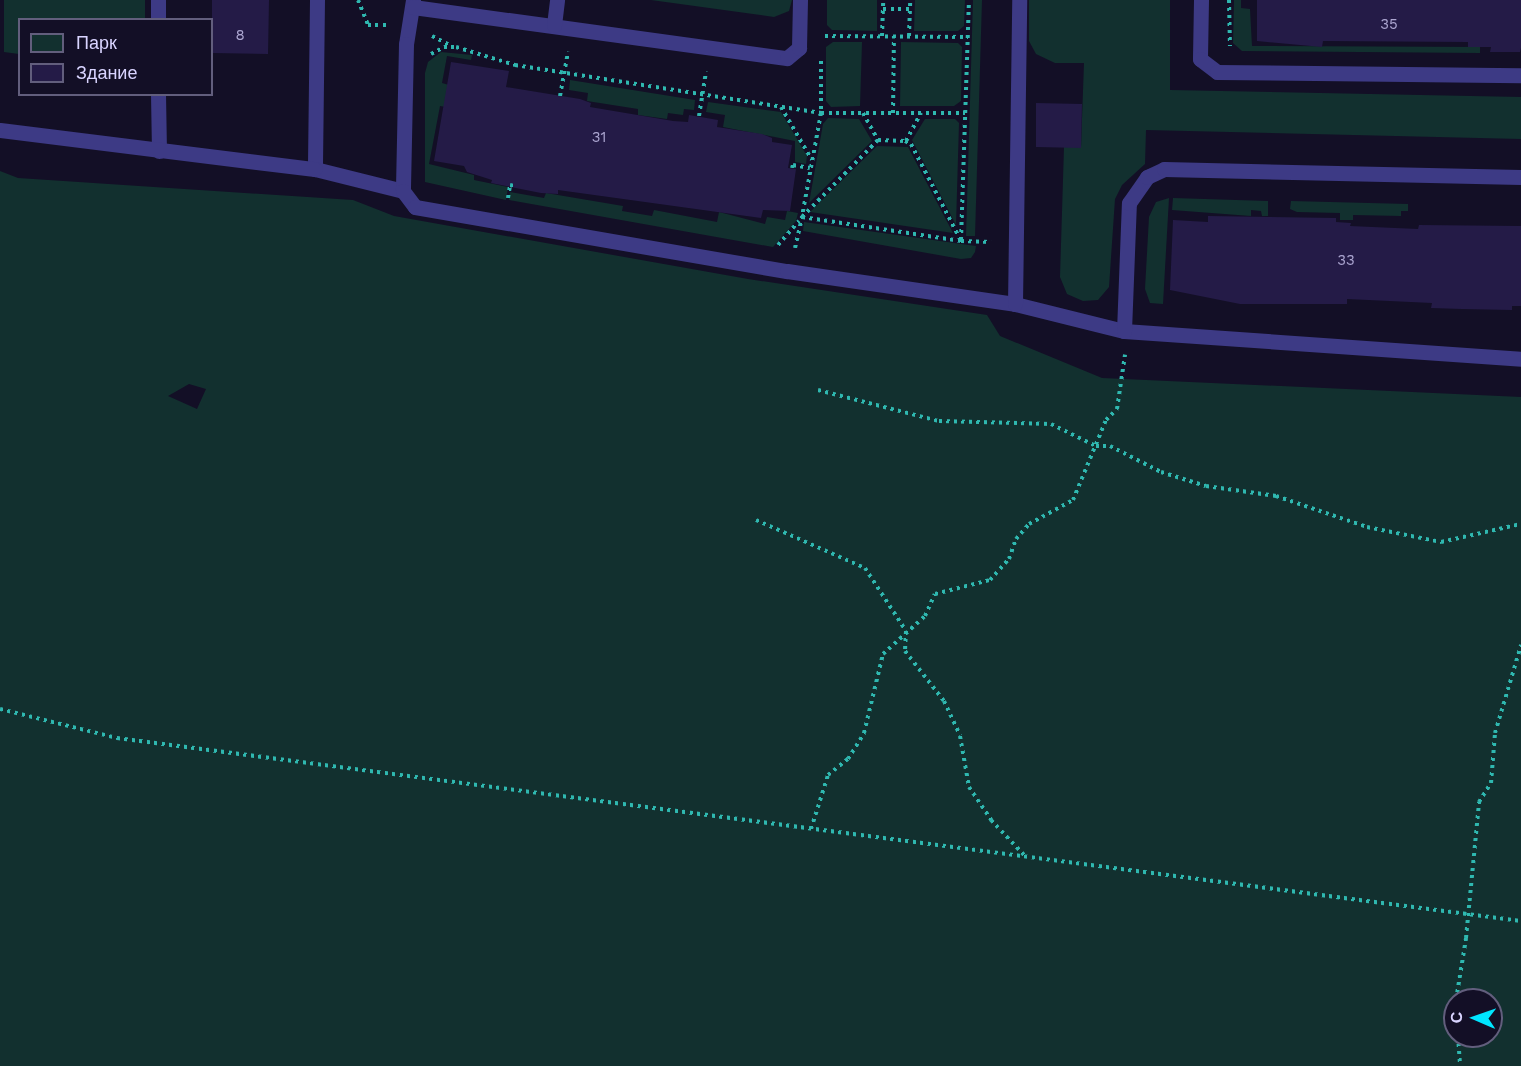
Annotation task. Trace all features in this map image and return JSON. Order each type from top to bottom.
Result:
[{"type":"lane","points":[[158,0],[158,18]]},
{"type":"lane","points":[[315,169],[317,0]]},
{"type":"lane","points":[[554,25],[557,0]]},
{"type":"lane","points":[[800,0],[799,48],[787,58],[554,25],[412,10],[406,44],[403,191],[415,207],[786,271],[1015,304],[1124,331],[1521,359]]},
{"type":"lane","points":[[1015,304],[1018,0]]},
{"type":"lane","points":[[1201,0],[1200,59],[1217,72],[1521,75]]},
{"type":"lane","points":[[158,96],[159,151]]},
{"type":"lane","points":[[0,130],[315,169],[403,191]]},
{"type":"lane","points":[[1124,331],[1129,203],[1147,177],[1164,169],[1521,177]]},
{"type":"path","points":[[358,0],[368,25],[412,10]]},
{"type":"path","points":[[882,36],[883,0]]},
{"type":"path","points":[[909,36],[910,0]]},
{"type":"path","points":[[961,241],[969,0]]},
{"type":"path","points":[[883,9],[909,9]]},
{"type":"path","points":[[821,24],[821,47]]},
{"type":"path","points":[[821,36],[968,37]]},
{"type":"path","points":[[893,113],[894,36]]},
{"type":"path","points":[[427,57],[444,47],[456,47],[514,65],[821,112],[965,113]]},
{"type":"path","points":[[560,96],[568,50]]},
{"type":"path","points":[[791,253],[795,252],[821,112],[821,58]]},
{"type":"path","points":[[699,117],[706,69]]},
{"type":"path","points":[[780,106],[812,159]]},
{"type":"path","points":[[862,113],[878,140]]},
{"type":"path","points":[[905,141],[921,113]]},
{"type":"path","points":[[782,251],[774,250],[802,217],[878,140],[905,141],[910,144],[961,241]]},
{"type":"path","points":[[792,168],[793,165],[810,168]]},
{"type":"path","points":[[514,186],[510,185],[507,203],[518,205]]},
{"type":"path","points":[[802,217],[961,241],[1017,242]]},
{"type":"path","points":[[810,828],[828,775],[848,759],[864,733],[883,654],[906,631],[926,616],[935,594],[990,580],[1009,559],[1016,539],[1029,524],[1073,500],[1106,420],[1117,409],[1126,348],[1124,331]]},
{"type":"path","points":[[818,390],[939,421],[1051,424],[1096,446],[1110,446],[1161,472],[1206,486],[1276,496],[1367,528],[1441,542],[1521,524]]},
{"type":"path","points":[[756,520],[865,568],[906,631],[905,651],[944,701],[960,736],[969,787],[991,820],[1025,857]]},
{"type":"path","points":[[1458,988],[1468,914],[1479,802],[1491,783],[1495,733],[1521,645]]},
{"type":"path","points":[[0,709],[117,738],[1521,921]]},
{"type":"path","points":[[1459,1048],[1460,1066]]},
{"type":"green space","points":[[4,0],[145,0],[145,18],[18,18],[18,54],[4,52]]},
{"type":"green space","points":[[651,0],[792,0],[789,11],[774,17]]},
{"type":"green space","points":[[827,0],[877,0],[877,31],[832,30],[827,25]]},
{"type":"green space","points":[[915,0],[965,0],[964,26],[958,31],[914,31]]},
{"type":"green space","points":[[973,0],[982,0],[975,236],[966,236]]},
{"type":"green space","points":[[1029,0],[1170,0],[1170,90],[1521,97],[1521,139],[1146,130],[1145,164],[1122,185],[1115,199],[1109,287],[1098,300],[1083,301],[1067,294],[1060,277],[1064,147],[1081,147],[1084,63],[1055,63],[1036,54],[1029,41]]},
{"type":"green space","points":[[1234,0],[1241,0],[1241,8],[1250,9],[1252,46],[1480,47],[1480,53],[1242,51],[1233,43]]},
{"type":"green space","points":[[833,42],[862,42],[860,106],[831,107],[826,101],[826,47]]},
{"type":"green space","points":[[901,42],[958,43],[962,47],[961,101],[954,106],[900,106]]},
{"type":"green space","points":[[441,52],[472,55],[471,60],[447,56],[442,83],[449,85],[446,107],[440,106],[429,164],[474,175],[474,180],[508,187],[506,200],[425,182],[425,73],[428,62]]},
{"type":"green space","points":[[570,80],[695,100],[694,110],[684,109],[683,115],[668,113],[667,119],[638,115],[638,109],[587,101],[588,93],[569,90]]},
{"type":"green space","points":[[708,102],[781,112],[807,156],[806,164],[795,162],[795,141],[723,127],[725,115],[706,112]]},
{"type":"green space","points":[[828,118],[859,119],[872,141],[809,203],[823,124]]},
{"type":"green space","points":[[925,119],[955,119],[959,123],[956,225],[912,140]]},
{"type":"green space","points":[[877,146],[908,147],[953,233],[810,212]]},
{"type":"green space","points":[[0,171],[18,178],[353,200],[394,216],[748,279],[987,315],[1000,336],[1102,378],[1521,397],[1521,1066],[0,1066]],"holes":[[[189,384],[206,389],[197,409],[168,396]]]},
{"type":"green space","points":[[510,192],[544,198],[546,193],[623,206],[622,211],[652,216],[654,210],[717,222],[719,212],[765,224],[767,217],[785,220],[787,211],[798,213],[796,221],[773,247],[509,200]]},
{"type":"green space","points":[[1169,198],[1163,304],[1150,303],[1145,289],[1149,217],[1156,202]]},
{"type":"green space","points":[[1173,198],[1268,201],[1268,216],[1262,216],[1261,211],[1251,210],[1251,216],[1172,210]]},
{"type":"green space","points":[[1291,201],[1408,204],[1408,211],[1401,211],[1401,216],[1353,215],[1353,220],[1340,220],[1340,213],[1297,212],[1290,209]]},
{"type":"green space","points":[[804,222],[976,246],[971,258],[961,259],[803,231]]},
{"type":"building","points":[[212,0],[269,0],[268,54],[213,53]]},
{"type":"building","points":[[1257,0],[1521,0],[1521,48],[1520,52],[1490,52],[1491,47],[1468,47],[1468,42],[1323,41],[1322,47],[1257,41]]},
{"type":"building","points":[[451,62],[509,71],[506,87],[580,99],[591,103],[590,107],[673,121],[688,122],[689,115],[718,120],[717,127],[762,134],[772,138],[772,142],[792,145],[788,168],[796,169],[790,211],[763,210],[761,218],[558,190],[558,194],[541,193],[491,183],[492,180],[467,172],[464,166],[434,161]]},
{"type":"building","points":[[1036,103],[1082,104],[1081,148],[1036,147]]},
{"type":"building","points":[[1208,216],[1336,218],[1336,222],[1351,223],[1350,226],[1418,229],[1419,225],[1521,226],[1521,306],[1512,306],[1512,310],[1431,308],[1432,303],[1347,299],[1347,304],[1240,304],[1170,290],[1173,220],[1208,222]]}]
